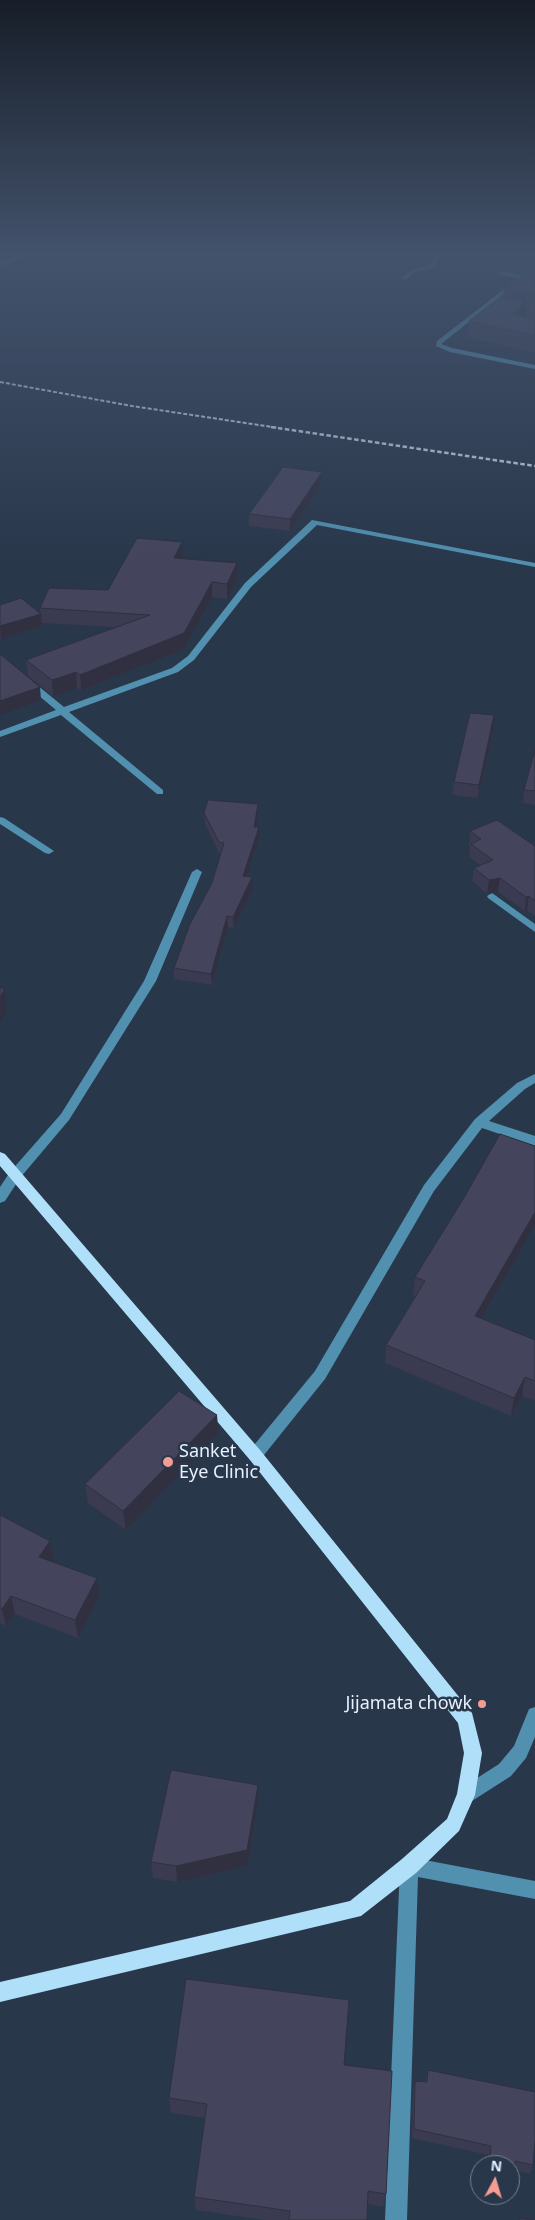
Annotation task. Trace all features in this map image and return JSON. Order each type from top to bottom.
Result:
[{"type":"main road","points":[[0,1157],[255,1455],[466,1718],[473,1753],[466,1795],[453,1825],[409,1866],[354,1909],[0,1992]]},
{"type":"street","points":[[493,359],[535,367]]},
{"type":"street","points":[[0,734],[175,670],[191,658],[248,585],[315,522],[535,565]]},
{"type":"street","points":[[21,676],[160,792]]},
{"type":"street","points":[[0,820],[49,851]]},
{"type":"street","points":[[0,1198],[15,1175],[65,1117],[150,981],[197,872]]},
{"type":"street","points":[[492,896],[535,929]]},
{"type":"street","points":[[255,1455],[320,1375],[430,1188],[479,1122],[521,1086],[535,1078]]},
{"type":"street","points":[[479,1122],[535,1141]]},
{"type":"street","points":[[466,1795],[505,1770],[520,1752],[535,1715]]},
{"type":"street","points":[[396,2220],[409,1866],[535,1890]]},
{"type":"building","points":[[283,467],[322,472],[290,519],[249,514]]},
{"type":"building","points":[[137,538],[182,542],[174,558],[237,563],[227,584],[212,582],[184,633],[80,675],[76,672],[52,680],[26,660],[150,615],[40,608],[49,588],[108,590]]},
{"type":"building","points":[[21,598],[41,614],[0,626],[0,605]]},
{"type":"building","points":[[0,654],[40,687],[0,701]]},
{"type":"building","points":[[470,713],[494,715],[479,785],[454,782]]},
{"type":"building","points":[[535,750],[535,791],[524,790]]},
{"type":"building","points":[[208,800],[258,804],[254,827],[259,827],[243,876],[252,877],[233,917],[227,916],[211,974],[174,968],[190,924],[212,883],[224,843],[219,842],[204,813]]},
{"type":"building","points":[[497,820],[535,846],[535,901],[529,896],[526,897],[500,878],[489,880],[474,868],[493,860],[471,844],[481,839],[470,831]]},
{"type":"building","points":[[0,987],[4,990],[0,998]]},
{"type":"building","points":[[500,1134],[535,1146],[535,1212],[475,1316],[535,1340],[535,1381],[525,1377],[514,1398],[386,1345],[425,1281],[415,1277],[465,1196]]},
{"type":"building","points":[[179,1391],[217,1415],[123,1511],[85,1484]]},
{"type":"building","points":[[0,1515],[50,1541],[39,1557],[97,1578],[75,1620],[11,1596],[2,1609],[0,1608]]},
{"type":"building","points":[[171,1770],[258,1785],[247,1850],[176,1866],[151,1862]]},
{"type":"building","points":[[186,1979],[349,2000],[344,2065],[392,2071],[386,2194],[368,2191],[367,2220],[289,2220],[290,2211],[194,2197],[207,2104],[169,2098]]},
{"type":"building","points":[[428,2070],[535,2092],[533,2165],[520,2162],[520,2155],[490,2155],[491,2146],[414,2129],[415,2081],[427,2082]]},
{"type":"railway","points":[[0,382],[132,406],[279,428]]},
{"type":"railway","points":[[271,427],[535,466]]},
{"type":"place","name":"Sanket Eye Clinic","points":[[168,1462]]},
{"type":"place","name":"Jijamata chowk","points":[[482,1704]]}]
